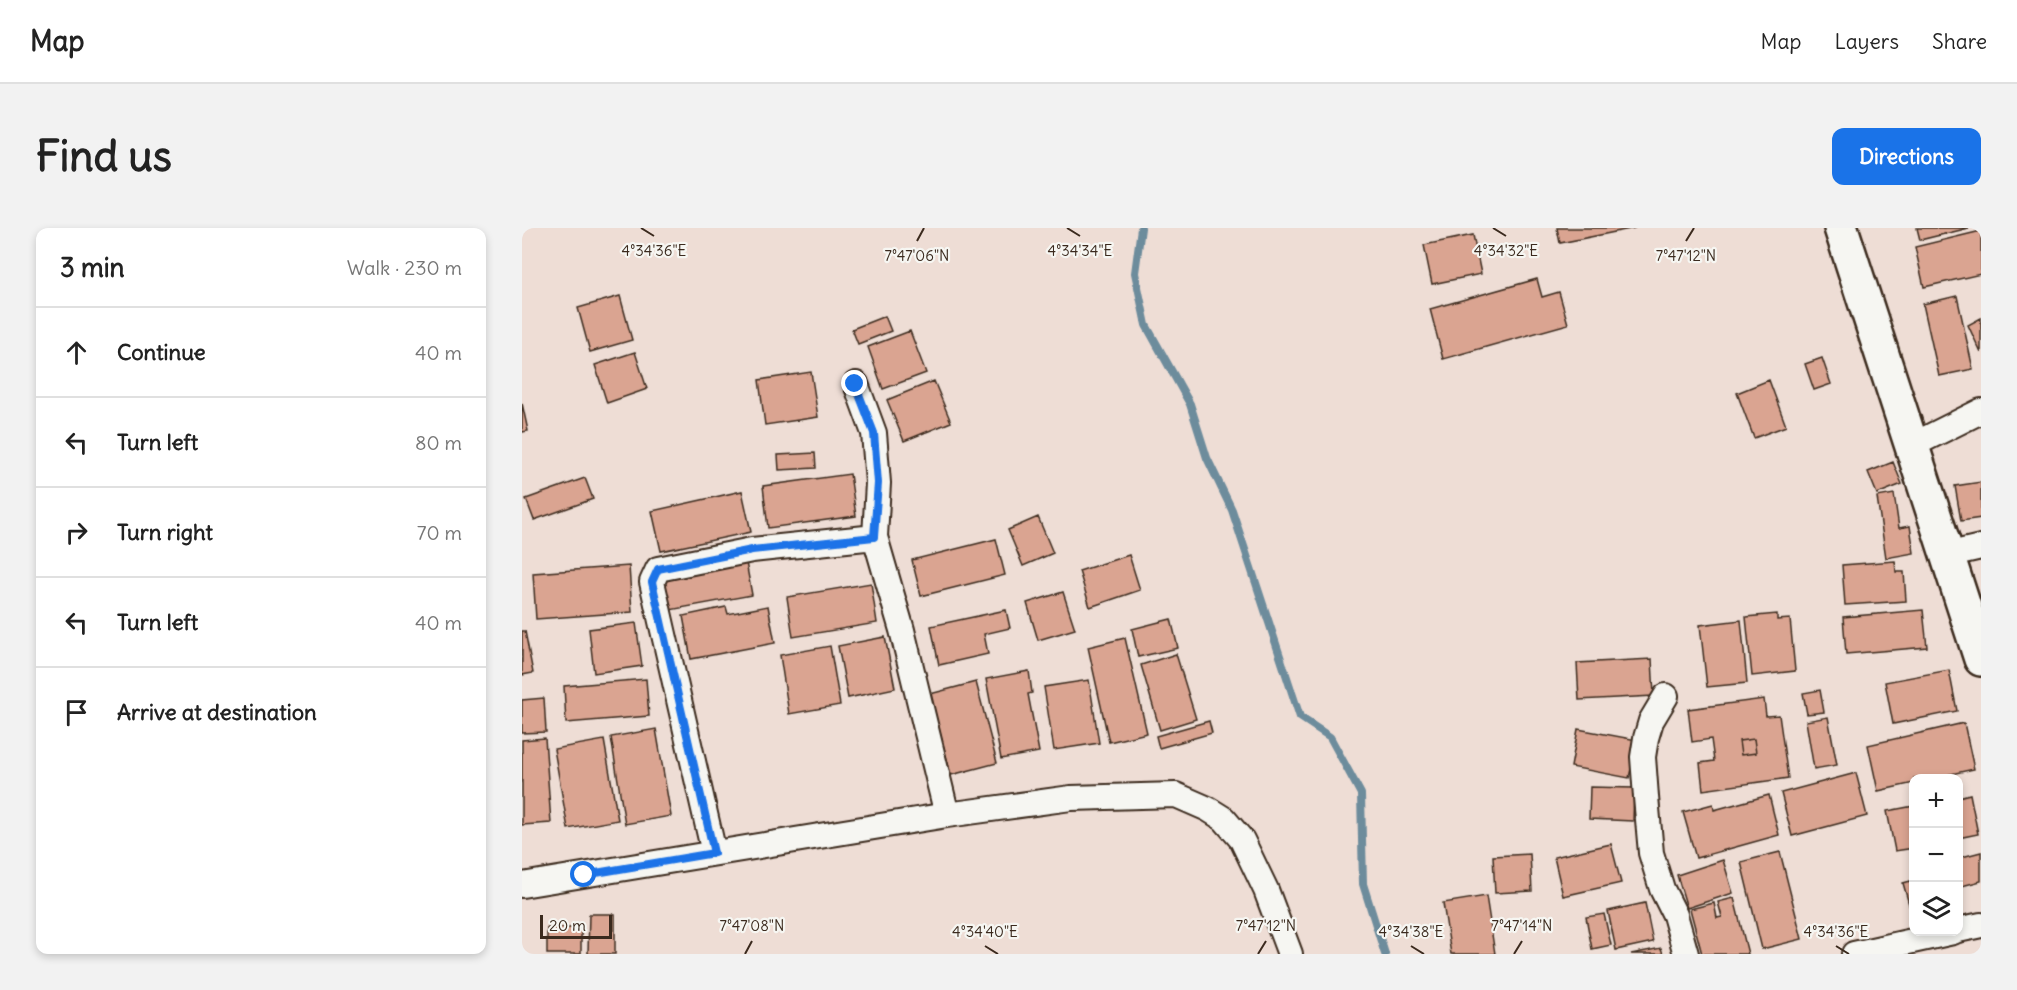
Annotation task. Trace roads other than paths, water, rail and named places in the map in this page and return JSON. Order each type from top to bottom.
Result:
[{"type":"main road","points":[[1840,228],[1981,659]]},
{"type":"street","points":[[855,384],[874,433],[878,483],[874,537],[902,630],[947,815]]},
{"type":"street","points":[[1911,446],[1981,411]]},
{"type":"street","points":[[714,853],[652,582],[654,575],[658,569],[752,550],[874,537]]},
{"type":"street","points":[[1946,555],[1981,547]]},
{"type":"street","points":[[1666,696],[1651,721],[1646,738],[1643,757],[1646,797],[1651,853],[1662,889],[1675,915],[1686,954]]},
{"type":"street","points":[[522,885],[947,815],[1071,798],[1176,795],[1224,819],[1242,840],[1266,890],[1290,954]]},
{"type":"street","points":[[1963,929],[1981,925]]},
{"type":"street","points":[[1854,954],[1935,936]]},
{"type":"waterway","points":[[1141,228],[1135,273],[1146,325],[1190,404],[1207,458],[1232,510],[1300,717],[1330,737],[1361,794],[1363,884],[1385,954]]}]
